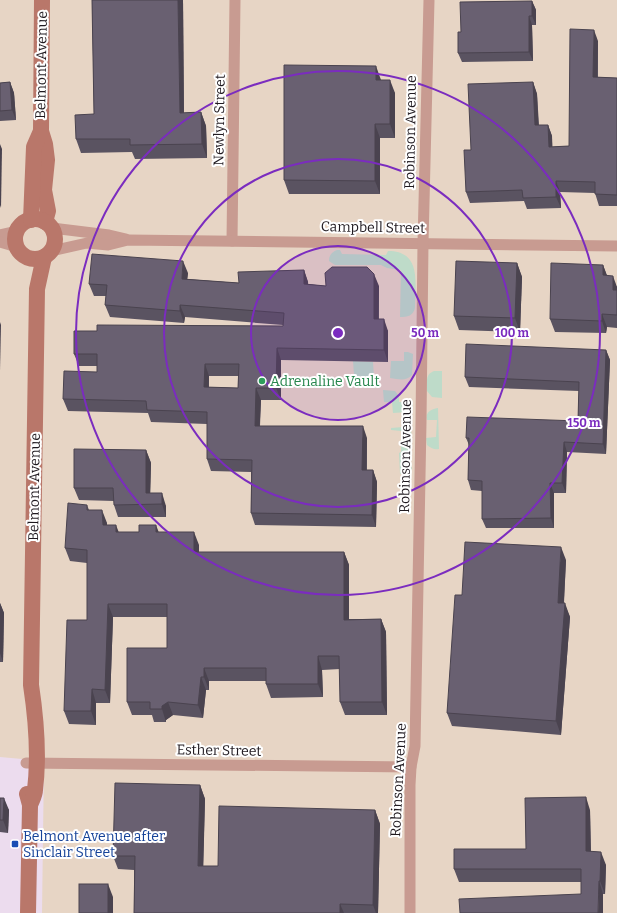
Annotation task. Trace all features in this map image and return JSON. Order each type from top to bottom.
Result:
[{"type":"main road","name":"Belmont Avenue","points":[[42,0],[41,131],[34,147],[43,223]]},
{"type":"main road","points":[[43,223],[55,240],[47,254],[38,258],[22,252],[16,241],[17,231],[21,225],[43,223]]},
{"type":"main road","name":"Belmont Avenue","points":[[22,252],[37,289]]},
{"type":"main road","name":"Belmont Avenue","points":[[28,913],[30,805],[35,792],[31,763],[35,710],[31,685],[37,289],[47,254]]},
{"type":"street","name":"Newlyn Street","points":[[232,241],[235,0]]},
{"type":"street","name":"Robinson Avenue","points":[[410,913],[411,767],[415,738],[422,409],[422,243],[429,0]]},
{"type":"street","name":"Campbell Street","points":[[43,223],[128,240],[617,246]]},
{"type":"street","points":[[0,235],[17,231]]},
{"type":"street","name":"Campbell Street","points":[[47,254],[87,243],[108,245],[128,240]]},
{"type":"street","points":[[0,242],[22,252]]},
{"type":"street","name":"Esther Street","points":[[31,763],[411,767]]},
{"type":"shaded area","points":[[0,0],[617,0],[617,913],[42,913],[44,761],[0,757]]},
{"type":"green space","points":[[337,250],[340,250],[342,254],[386,255],[388,251],[399,252],[407,256],[414,270],[415,279],[415,307],[412,314],[400,317],[401,270],[387,268],[381,265],[335,265],[329,261],[329,259],[331,254]]},
{"type":"green space","points":[[404,352],[413,354],[412,375],[407,379],[390,378],[391,361],[404,361]]},
{"type":"green space","points":[[353,361],[373,362],[374,378],[354,375]]},
{"type":"green space","points":[[434,371],[442,371],[442,398],[432,397],[427,391],[429,374]]},
{"type":"green space","points":[[383,390],[395,391],[399,396],[399,402],[412,402],[413,409],[408,412],[393,413],[392,402],[384,402]]},
{"type":"green space","points":[[438,408],[439,449],[436,449],[427,445],[426,438],[436,437],[437,420],[427,420],[427,415],[429,411]]},
{"type":"green space","points":[[403,427],[411,431],[412,438],[408,441],[408,463],[411,465],[412,469],[408,474],[400,474],[399,453],[401,452],[401,431],[391,430],[391,428]]},
{"type":"building","points":[[92,0],[178,0],[180,113],[201,112],[202,144],[130,145],[130,139],[76,139],[75,115],[94,114]]},
{"type":"building","points":[[532,1],[532,16],[529,16],[529,52],[458,53],[458,32],[461,32],[460,2]]},
{"type":"building","points":[[570,29],[594,30],[593,77],[617,78],[617,195],[595,194],[595,182],[556,181],[556,197],[523,198],[522,190],[466,192],[464,150],[471,150],[468,84],[533,82],[535,125],[548,125],[549,147],[569,146]]},
{"type":"building","points":[[284,65],[376,66],[376,80],[390,80],[390,124],[375,124],[375,181],[284,180]]},
{"type":"building","points":[[10,82],[12,110],[0,111],[0,83]]},
{"type":"building","points":[[92,254],[183,261],[182,279],[239,283],[238,272],[304,270],[304,284],[326,286],[325,273],[332,267],[367,267],[374,274],[374,319],[384,319],[384,350],[277,348],[276,388],[256,388],[255,426],[363,426],[362,470],[373,470],[372,515],[251,513],[252,460],[207,459],[207,412],[147,410],[146,401],[63,399],[64,371],[97,372],[97,354],[74,354],[74,331],[97,331],[97,325],[283,326],[284,313],[180,305],[180,311],[105,305],[107,285],[89,284]],"holes":[[[205,364],[239,364],[238,388],[204,387]]]},
{"type":"building","points":[[456,261],[517,263],[515,318],[454,316]]},
{"type":"building","points":[[551,263],[603,265],[603,275],[613,276],[613,290],[617,290],[617,315],[602,314],[602,321],[550,319]]},
{"type":"building","points":[[466,344],[606,350],[603,444],[564,442],[562,483],[550,483],[551,518],[482,519],[482,481],[468,480],[469,438],[466,438],[467,417],[578,421],[579,382],[465,377]]},
{"type":"building","points":[[74,449],[146,450],[146,493],[162,493],[162,504],[114,505],[113,488],[74,488]]},
{"type":"building","points":[[68,503],[87,505],[87,510],[102,510],[103,525],[116,525],[116,532],[139,532],[139,525],[156,525],[156,532],[194,532],[194,552],[344,552],[344,620],[381,619],[382,702],[340,702],[339,656],[318,656],[318,684],[266,684],[266,668],[204,668],[204,677],[201,677],[198,705],[168,702],[162,706],[162,709],[150,709],[150,702],[127,702],[127,648],[167,648],[167,604],[108,604],[105,690],[92,689],[91,711],[64,711],[67,620],[87,620],[87,550],[65,548]]},
{"type":"building","points":[[465,542],[561,547],[558,603],[565,603],[556,721],[447,713],[455,595],[462,595]]},
{"type":"building","points":[[115,783],[200,785],[198,866],[218,866],[219,806],[375,810],[373,905],[340,904],[340,913],[134,913],[135,856],[113,856]]},
{"type":"building","points":[[586,797],[586,851],[601,852],[598,913],[460,913],[459,899],[581,894],[581,869],[454,869],[454,849],[526,849],[525,798]]},
{"type":"building","points":[[0,798],[4,798],[3,820],[0,820]]},
{"type":"building","points":[[79,884],[108,884],[108,913],[79,913]]},
{"type":"place","name":"Adrenaline Vault","points":[[262,381]]},
{"type":"place","name":"Belmont Avenue after Sinclair Street","points":[[15,844]]}]
